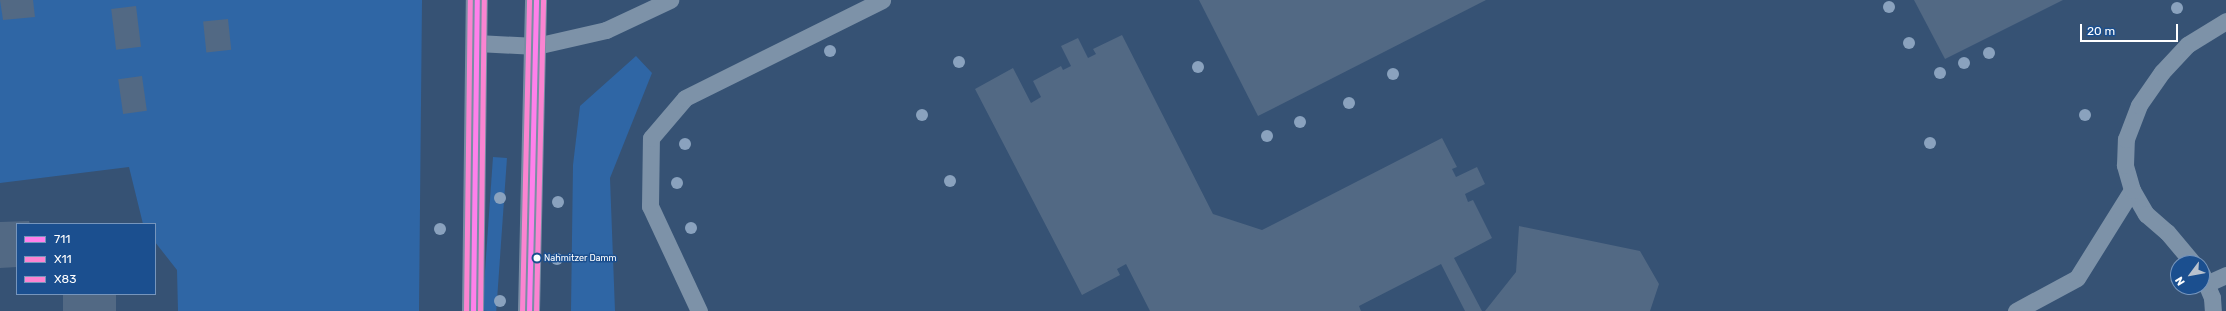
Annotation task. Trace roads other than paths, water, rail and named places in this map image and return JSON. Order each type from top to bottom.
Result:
[{"type":"main road","points":[[473,311],[477,0]]},
{"type":"main road","points":[[529,311],[536,0]]},
{"type":"lane","points":[[476,44],[536,46],[606,30],[670,0]]},
{"type":"lane","points":[[699,311],[650,206],[651,138],[685,98],[882,0]]},
{"type":"lane","points":[[2186,255],[2167,232],[2146,214],[2132,190],[2125,165],[2126,140],[2130,121],[2139,105],[2162,72],[2187,45],[2226,21]]},
{"type":"lane","points":[[2016,311],[2077,278],[2132,190]]},
{"type":"lane","points":[[2210,278],[2226,275]]},
{"type":"lane","points":[[2210,293],[2213,311]]},
{"type":"place","name":"Nahmitzer Damm","points":[[537,258]]}]
